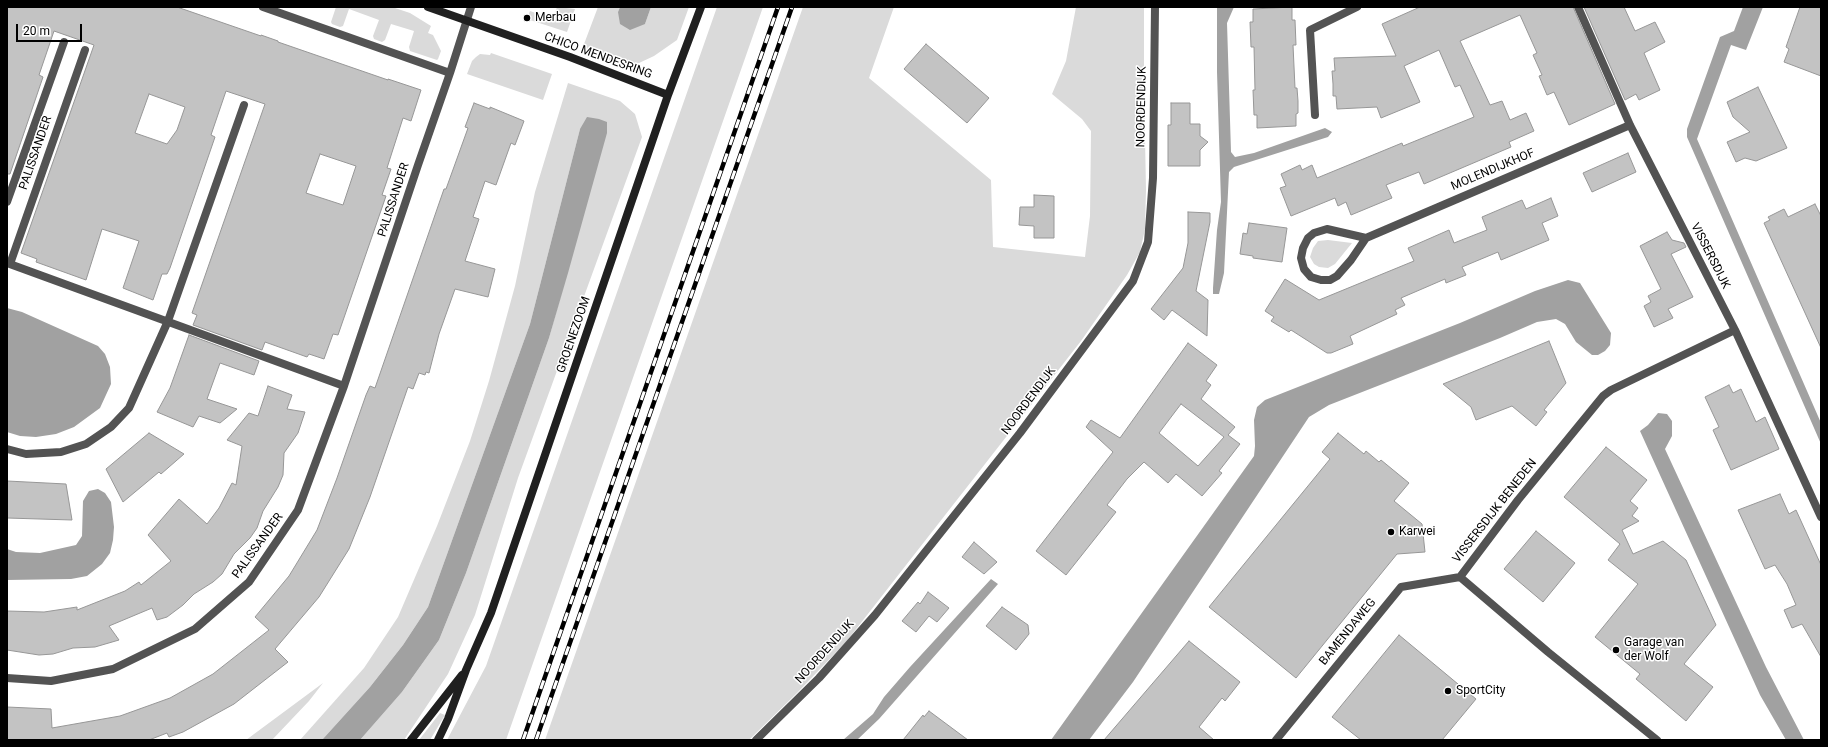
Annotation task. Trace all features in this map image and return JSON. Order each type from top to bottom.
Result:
[{"type":"street","points":[[263,7],[450,73]]},
{"type":"street","name":"CHICO MENDESRING","points":[[428,7],[570,57],[668,95]]},
{"type":"street","points":[[466,20],[471,7]]},
{"type":"street","name":"GROENEZOOM","points":[[438,740],[491,613],[668,95],[701,7]]},
{"type":"street","name":"NOORDENDIJK","points":[[756,740],[819,678],[875,614],[1020,433],[1133,281],[1148,242],[1153,178],[1155,7]]},
{"type":"street","points":[[1315,115],[1310,30],[1357,7]]},
{"type":"street","name":"VISSERSDIJK","points":[[1578,7],[1630,124],[1735,330],[1821,517]]},
{"type":"street","name":"PALISSANDER","points":[[7,678],[51,681],[113,669],[195,629],[249,582],[298,510],[344,386],[450,73],[466,20]]},
{"type":"street","name":"PALISSANDER","points":[[7,202],[64,42]]},
{"type":"street","name":"PALISSANDER","points":[[85,50],[9,264],[344,386]]},
{"type":"street","points":[[7,449],[26,454],[61,452],[86,444],[111,427],[129,408],[168,321],[244,105]]},
{"type":"street","name":"MOLENDIJKHOF","points":[[1366,238],[1630,124]]},
{"type":"street","points":[[1328,229],[1366,238],[1351,260],[1337,276],[1330,280],[1321,280],[1311,277],[1304,269],[1301,258],[1303,248],[1308,238],[1314,233],[1328,229]]},
{"type":"street","name":"VISSERSDIJK BENEDEN","points":[[1657,740],[1548,652],[1460,577],[1508,512],[1603,396],[1611,390],[1735,330]]},
{"type":"street","name":"BAMENDAWEG","points":[[1276,740],[1400,587],[1460,577]]},
{"type":"street","name":"GROENEZOOM","points":[[411,740],[466,670]]},
{"type":"shaded area","points":[[336,7],[392,7],[410,13],[431,26],[428,33],[433,35],[441,51],[438,59],[437,60],[410,51],[409,47],[414,31],[391,24],[385,40],[382,42],[374,39],[373,36],[379,20],[349,9],[343,26],[340,27],[332,24],[331,22]]},
{"type":"shaded area","points":[[557,7],[575,9],[567,32],[527,19],[530,11],[553,19]]},
{"type":"shaded area","points":[[598,7],[620,7],[618,12],[645,24],[651,7],[689,7],[677,40],[654,56],[639,63],[613,63],[581,52]]},
{"type":"shaded area","points":[[620,7],[651,7],[645,24],[630,30],[620,24],[618,12]]},
{"type":"shaded area","points":[[717,7],[763,7],[506,740],[447,740],[486,666]]},
{"type":"shaded area","points":[[803,7],[894,7],[869,78],[991,180],[993,247],[1085,257],[1090,216],[1091,131],[1082,119],[1052,94],[1066,61],[1076,7],[1144,7],[1146,190],[1145,229],[1140,252],[1127,275],[1081,341],[846,642],[749,740],[545,740]]},
{"type":"shaded area","points":[[1217,7],[1234,7],[1227,23],[1231,152],[1235,157],[1254,153],[1325,128],[1332,132],[1328,137],[1234,167],[1229,172],[1224,273],[1219,294],[1213,294],[1217,230],[1221,202],[1217,72]]},
{"type":"shaded area","points":[[1743,7],[1763,7],[1746,50],[1731,45],[1697,139],[1821,423],[1821,444],[1687,137],[1687,129],[1720,37],[1734,31]]},
{"type":"shaded area","points":[[491,53],[552,74],[543,100],[467,74],[472,61],[476,57],[480,54],[490,55]]},
{"type":"shaded area","points":[[568,83],[620,101],[635,114],[642,137],[518,478],[475,615],[448,674],[404,740],[360,740],[402,692],[439,640],[466,573],[549,338],[582,220],[580,129],[530,324],[428,607],[403,645],[370,687],[322,740],[300,740],[364,668],[398,617],[437,526],[470,441],[489,381],[515,286],[535,192]]},
{"type":"shaded area","points":[[587,117],[607,122],[607,133],[568,273],[549,338],[466,573],[439,640],[402,692],[360,740],[322,740],[370,687],[403,645],[428,607],[530,324],[580,129]]},
{"type":"shaded area","points":[[1328,240],[1352,243],[1335,264],[1328,268],[1319,267],[1314,264],[1310,257],[1313,248],[1318,241]]},
{"type":"shaded area","points":[[1568,280],[1580,283],[1611,333],[1610,345],[1605,351],[1598,355],[1592,355],[1576,342],[1565,324],[1556,319],[1537,322],[1329,405],[1309,417],[1133,682],[1089,740],[1051,740],[1254,456],[1254,420],[1257,407],[1265,400],[1460,323],[1535,291]]},
{"type":"shaded area","points":[[7,308],[22,312],[98,346],[105,354],[110,367],[111,384],[100,408],[74,427],[56,434],[36,437],[20,436],[7,432]]},
{"type":"shaded area","points":[[1658,413],[1667,414],[1672,421],[1672,436],[1665,449],[1766,667],[1804,740],[1786,740],[1760,695],[1640,431],[1648,425]]},
{"type":"shaded area","points":[[98,489],[105,493],[111,502],[114,527],[110,553],[102,564],[87,576],[71,579],[7,580],[7,549],[16,552],[40,553],[76,545],[82,536],[83,501],[89,491]]},
{"type":"shaded area","points":[[991,579],[998,584],[879,719],[857,740],[843,740],[873,714],[884,697],[910,667]]},
{"type":"shaded area","points":[[323,683],[309,701],[272,740],[246,740]]},
{"type":"shaded area","points":[[440,713],[445,715],[430,740],[419,740]]},
{"type":"building","points":[[7,7],[177,7],[421,90],[411,121],[403,118],[387,168],[391,169],[382,195],[386,196],[338,335],[333,334],[324,359],[309,354],[307,357],[265,342],[262,350],[193,325],[197,315],[192,313],[265,104],[226,91],[211,135],[215,137],[170,268],[167,274],[162,274],[153,300],[123,288],[139,241],[102,229],[86,280],[36,262],[37,259],[21,253],[94,45],[54,31],[39,75],[43,77],[10,174],[7,174]],"holes":[[[149,94],[185,107],[177,130],[167,144],[135,133]],[[320,154],[356,166],[343,205],[306,193]]]},
{"type":"building","points":[[1292,7],[1292,20],[1295,20],[1296,45],[1293,45],[1295,88],[1297,88],[1298,101],[1296,126],[1257,128],[1257,115],[1254,115],[1253,90],[1255,90],[1254,47],[1251,47],[1250,22],[1253,22],[1253,9]]},
{"type":"building","points":[[1420,7],[1573,7],[1615,104],[1569,125],[1554,92],[1547,95],[1539,76],[1542,75],[1533,55],[1537,53],[1520,15],[1460,41],[1490,105],[1502,101],[1510,120],[1526,113],[1534,131],[1509,142],[1511,147],[1424,184],[1419,172],[1386,185],[1392,198],[1351,215],[1346,202],[1338,206],[1335,198],[1291,216],[1280,188],[1286,186],[1281,174],[1300,165],[1302,170],[1312,165],[1317,178],[1402,143],[1403,146],[1474,117],[1460,85],[1455,87],[1439,50],[1404,66],[1420,102],[1381,118],[1377,107],[1337,109],[1336,96],[1333,96],[1332,71],[1335,71],[1334,58],[1396,56],[1382,24]]},
{"type":"building","points":[[1584,7],[1624,7],[1635,31],[1655,22],[1665,42],[1644,53],[1660,90],[1639,100],[1636,94],[1625,100]]},
{"type":"building","points":[[1800,7],[1821,7],[1821,76],[1784,62],[1789,49],[1786,47]]},
{"type":"building","points":[[926,44],[989,98],[967,123],[904,69]]},
{"type":"building","points":[[1758,87],[1787,148],[1756,161],[1745,158],[1736,162],[1727,142],[1750,132],[1733,117],[1727,102]]},
{"type":"building","points":[[474,103],[490,109],[490,107],[524,121],[515,145],[511,143],[496,185],[485,181],[473,217],[479,219],[465,261],[495,269],[488,297],[455,289],[439,334],[429,373],[426,372],[425,375],[419,373],[413,389],[408,387],[370,497],[349,549],[319,597],[275,649],[288,662],[234,704],[183,732],[169,737],[167,733],[149,740],[7,740],[7,707],[51,709],[52,728],[120,716],[170,698],[213,674],[269,630],[255,617],[289,576],[317,530],[366,395],[370,386],[375,388],[444,189],[446,189],[468,128],[465,127]]},
{"type":"building","points":[[1171,103],[1190,103],[1190,124],[1200,124],[1200,136],[1208,142],[1200,150],[1200,166],[1168,166],[1168,125],[1171,125]]},
{"type":"building","points":[[1628,153],[1636,172],[1592,192],[1583,173]]},
{"type":"building","points":[[1034,195],[1054,196],[1054,238],[1034,238],[1034,226],[1019,225],[1020,207],[1034,207]]},
{"type":"building","points":[[1551,198],[1558,216],[1542,223],[1549,240],[1501,260],[1498,252],[1462,267],[1466,275],[1446,283],[1445,279],[1401,298],[1405,305],[1395,310],[1397,314],[1350,336],[1353,344],[1331,353],[1327,353],[1291,330],[1289,332],[1271,321],[1274,317],[1265,311],[1285,279],[1319,300],[1414,261],[1408,248],[1449,230],[1454,243],[1487,230],[1482,217],[1522,200],[1526,209]]},
{"type":"building","points":[[1815,204],[1821,216],[1821,348],[1764,223],[1770,220],[1768,217],[1784,209],[1788,217]]},
{"type":"building","points":[[1188,212],[1210,213],[1210,222],[1196,291],[1208,300],[1207,336],[1172,310],[1164,320],[1151,309],[1183,268],[1188,243]]},
{"type":"building","points":[[1249,223],[1287,228],[1282,262],[1253,258],[1253,256],[1240,254],[1243,233],[1247,234]]},
{"type":"building","points":[[1667,232],[1672,240],[1684,243],[1686,247],[1671,254],[1693,297],[1668,309],[1673,318],[1654,327],[1644,306],[1651,302],[1648,296],[1661,289],[1640,246]]},
{"type":"building","points":[[189,335],[259,361],[254,375],[220,363],[207,399],[237,409],[220,423],[199,416],[193,427],[157,412],[170,388]]},
{"type":"building","points":[[1549,341],[1566,383],[1544,410],[1547,412],[1536,426],[1512,406],[1476,420],[1471,407],[1443,384]]},
{"type":"building","points":[[1188,343],[1217,365],[1206,381],[1211,385],[1201,399],[1235,427],[1228,435],[1240,444],[1219,471],[1222,473],[1202,496],[1176,474],[1168,483],[1144,462],[1127,479],[1107,505],[1116,512],[1066,575],[1036,551],[1113,452],[1086,427],[1091,420],[1120,438]],"holes":[[[1181,404],[1224,437],[1198,466],[1159,433]]]},
{"type":"building","points":[[1729,385],[1733,393],[1741,389],[1756,422],[1765,417],[1779,449],[1731,470],[1713,430],[1719,427],[1705,397]]},
{"type":"building","points":[[268,386],[292,395],[287,409],[305,412],[298,433],[284,453],[283,475],[278,487],[263,511],[257,528],[250,538],[234,554],[222,574],[213,582],[194,594],[183,605],[167,617],[157,620],[152,608],[109,626],[119,640],[95,647],[73,648],[53,654],[39,655],[7,650],[7,611],[44,612],[77,607],[77,610],[125,591],[139,582],[141,585],[171,561],[148,535],[179,499],[207,524],[219,508],[232,483],[236,485],[242,446],[227,440],[249,413],[258,416]]},
{"type":"building","points":[[149,433],[184,454],[161,474],[159,472],[123,502],[106,469]]},
{"type":"building","points":[[1338,433],[1364,454],[1366,451],[1379,462],[1381,460],[1409,483],[1394,501],[1422,524],[1425,552],[1397,554],[1296,678],[1209,607],[1330,459],[1322,452]]},
{"type":"building","points":[[1606,447],[1647,480],[1630,501],[1638,508],[1632,516],[1639,521],[1622,530],[1633,554],[1663,541],[1686,560],[1716,625],[1684,664],[1713,687],[1686,721],[1636,679],[1640,674],[1595,637],[1638,584],[1608,560],[1620,544],[1564,497]]},
{"type":"building","points":[[7,481],[66,484],[72,520],[7,518]]},
{"type":"building","points":[[1780,494],[1789,514],[1796,510],[1821,565],[1821,657],[1802,624],[1792,628],[1784,610],[1796,605],[1787,584],[1775,565],[1765,569],[1738,510]]},
{"type":"building","points":[[1536,531],[1575,563],[1543,602],[1504,569]]},
{"type":"building","points":[[974,542],[997,562],[984,574],[962,557]]},
{"type":"building","points":[[928,592],[949,608],[937,622],[929,616],[916,632],[902,621],[918,602],[920,604]]},
{"type":"building","points":[[1002,607],[1028,625],[1029,634],[1016,650],[986,626]]},
{"type":"building","points":[[1399,635],[1476,699],[1442,740],[1361,740],[1332,717]]},
{"type":"building","points":[[1189,641],[1240,682],[1225,701],[1222,698],[1199,727],[1214,740],[1104,740]]},
{"type":"building","points":[[929,711],[968,740],[903,740],[923,715],[924,717]]},
{"type":"railway","points":[[523,740],[778,7]]},
{"type":"railway","points":[[536,740],[792,7]]},
{"type":"place","name":"Merbau","points":[[527,18]]},
{"type":"place","name":"Karwei","points":[[1391,532]]},
{"type":"place","name":"Garage van der Wolf","points":[[1616,650]]},
{"type":"place","name":"SportCity","points":[[1448,691]]}]
